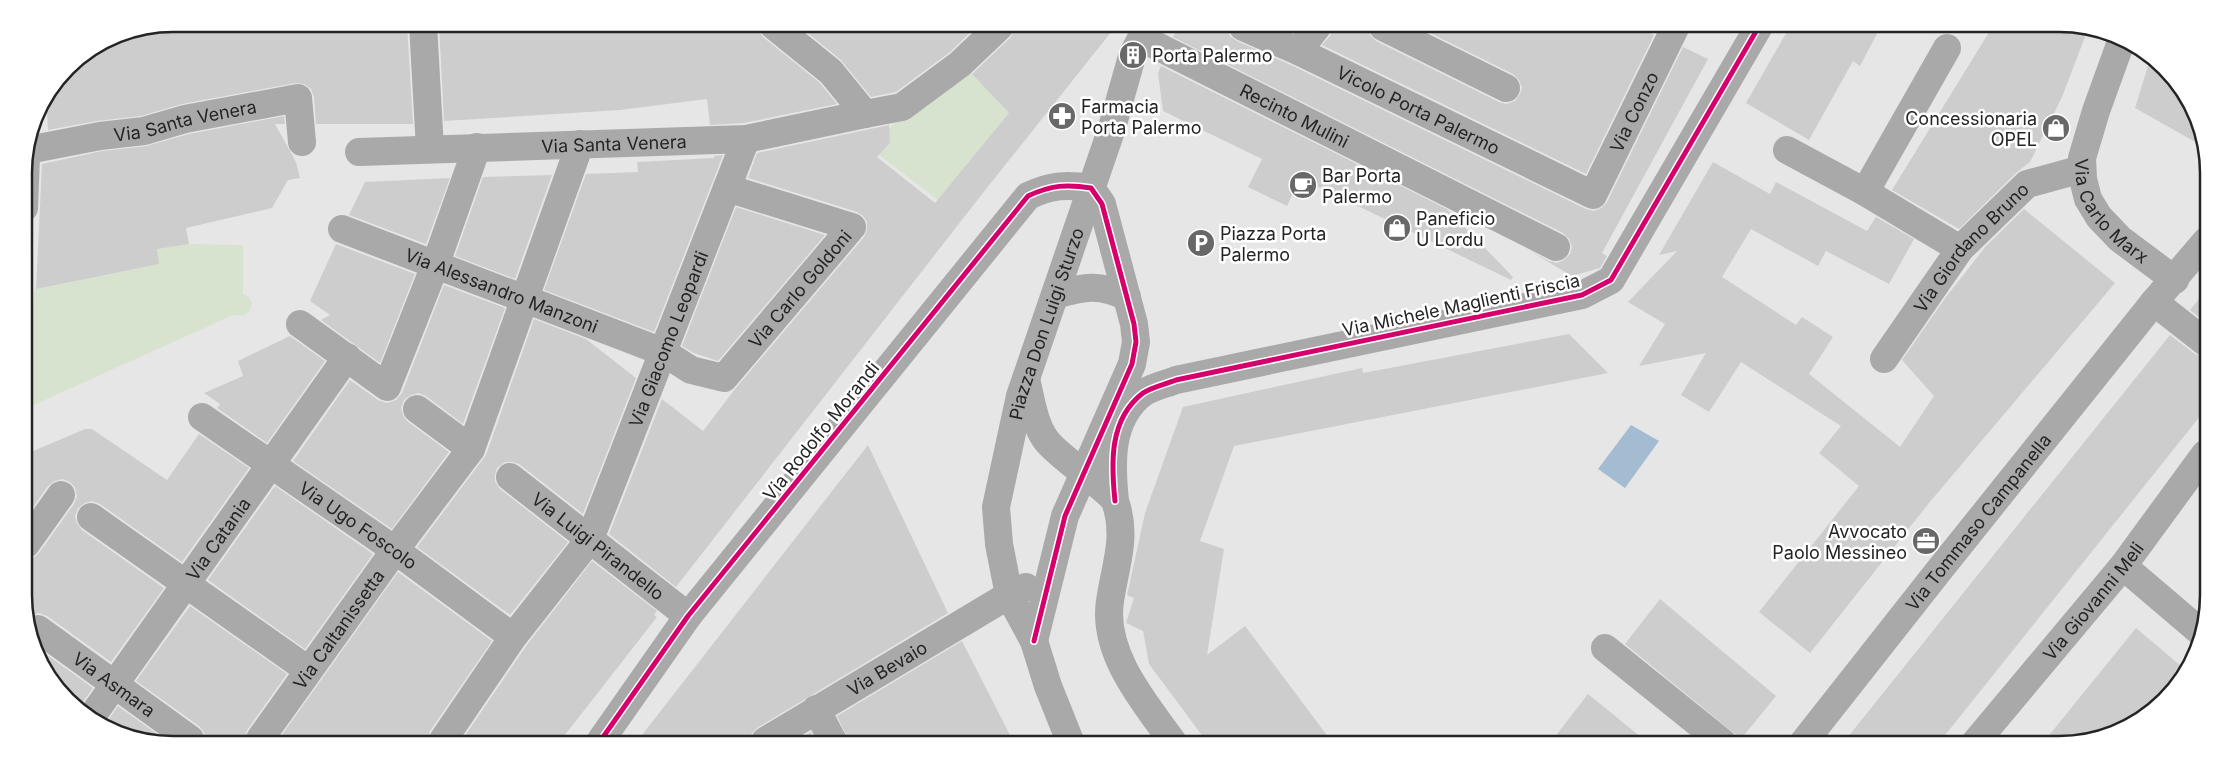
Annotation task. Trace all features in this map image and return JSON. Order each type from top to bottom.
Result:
[{"type":"street","points":[[423,32],[430,149]]},
{"type":"street","points":[[782,32],[831,72],[865,114]]},
{"type":"street","name":"Via Santa Venera","points":[[359,152],[746,139],[902,107],[960,64],[994,32]]},
{"type":"street","name":"Vicolo Porta Palermo","points":[[1254,32],[1298,51],[1593,195]]},
{"type":"street","points":[[1298,51],[1313,32]]},
{"type":"street","points":[[1393,32],[1506,88]]},
{"type":"street","name":"Via Conzo","points":[[1593,195],[1666,32]]},
{"type":"street","name":"Via Michele Maglienti Friscia","points":[[1168,735],[1148,708],[1123,666],[1109,633],[1110,602],[1121,545],[1121,525],[1113,481],[1114,440],[1125,413],[1144,393],[1176,380],[1582,295],[1611,280],[1756,32]]},
{"type":"street","name":"Piazza Don Luigi Sturzo","points":[[1068,736],[1048,686],[1034,641],[1010,595],[999,544],[996,507],[1005,458],[1026,379],[1139,44]]},
{"type":"street","name":"Recinto Mulini","points":[[1139,44],[1556,247]]},
{"type":"street","name":"Via Carlo Marx","points":[[2120,46],[2093,120],[2082,158],[2082,169],[2088,199],[2099,217],[2120,239],[2175,280]]},
{"type":"street","points":[[1865,192],[1947,48]]},
{"type":"street","name":"Via Santa Venera","points":[[35,149],[100,136],[144,131],[185,119],[298,98],[302,142]]},
{"type":"street","name":"Via Giacomo Leopardi","points":[[446,736],[513,636],[590,540],[746,139]]},
{"type":"street","name":"Via Caltanissetta","points":[[262,736],[395,550],[471,449],[580,144]]},
{"type":"street","points":[[300,324],[387,387],[436,263],[477,148]]},
{"type":"street","points":[[1787,150],[1865,192],[1960,249]]},
{"type":"street","name":"Via Giordano Bruno","points":[[1884,359],[1960,249],[2027,184],[2082,169]]},
{"type":"street","name":"Via Rodolfo Morandi","points":[[604,736],[688,616],[1028,196],[1040,190],[1069,184],[1091,188]]},
{"type":"street","name":"Via Carlo Goldoni","points":[[663,352],[692,370],[724,378],[852,226],[727,188]]},
{"type":"street","points":[[1034,641],[1065,516],[1132,364],[1136,342],[1127,297],[1102,204],[1091,188]]},
{"type":"street","name":"Via Alessandro Manzoni","points":[[342,228],[436,263],[524,300],[663,352]]},
{"type":"street","name":"Via Tommaso Campanella","points":[[1809,735],[1937,572],[2154,302],[2200,249]]},
{"type":"street","points":[[1055,295],[1095,286],[1127,297]]},
{"type":"street","points":[[2154,302],[2200,337]]},
{"type":"street","points":[[1136,342],[1152,366],[1176,380]]},
{"type":"street","name":"Via Catania","points":[[95,712],[346,357]]},
{"type":"street","points":[[1026,379],[1037,419],[1046,440],[1060,455],[1116,501]]},
{"type":"street","points":[[417,409],[471,449]]},
{"type":"street","name":"Via Ugo Foscolo","points":[[202,417],[395,550],[513,636]]},
{"type":"street","name":"Via Giovanni Meli","points":[[1981,735],[2123,566],[2200,461]]},
{"type":"street","name":"Via Luigi Pirandello","points":[[510,477],[688,616]]},
{"type":"street","points":[[33,534],[61,495]]},
{"type":"street","points":[[91,517],[308,670]]},
{"type":"street","points":[[2123,566],[2196,629]]},
{"type":"street","name":"Via Bevaio","points":[[774,736],[1010,595],[1049,576]]},
{"type":"street","name":"Via Asmara","points":[[38,629],[186,736]]},
{"type":"street","points":[[1606,648],[1713,735]]},
{"type":"street","points":[[816,710],[830,736]]},
{"type":"green space","points":[[967,69],[975,77],[1024,95],[938,200],[879,155],[890,143],[889,128],[938,93]]},
{"type":"green space","points":[[189,244],[243,245],[243,294],[249,297],[252,303],[248,313],[240,316],[233,315],[33,405],[33,307],[35,289],[158,264],[154,248]]},
{"type":"water","points":[[1631,425],[1659,441],[1625,488],[1598,469]]},
{"type":"building","points":[[173,32],[407,32],[413,124],[316,124],[314,97],[311,89],[304,84],[296,83],[182,104],[141,116],[97,121],[48,130],[47,111],[67,80],[80,67],[103,51],[137,37]]},
{"type":"building","points":[[439,32],[760,32],[763,37],[820,83],[837,104],[744,123],[710,125],[707,99],[620,110],[444,121]]},
{"type":"building","points":[[807,32],[971,32],[950,52],[896,92],[871,97],[841,60]]},
{"type":"building","points":[[1013,32],[1111,32],[986,189],[676,587],[609,534],[662,399],[703,431],[735,389],[864,237],[867,230],[867,222],[857,212],[748,178],[757,153],[889,125],[890,143],[877,157],[935,203],[1009,113],[972,74],[1011,37]]},
{"type":"building","points":[[1175,32],[1229,32],[1230,36],[1237,41],[1291,65],[1586,209],[1594,211],[1601,208],[1607,202],[1683,47],[1708,59],[1602,253],[1607,256],[1600,268],[1572,276],[1530,251],[1549,261],[1557,263],[1564,260],[1570,254],[1572,247],[1569,239],[1563,233],[1173,37]]},
{"type":"building","points":[[1331,32],[1369,32],[1376,41],[1506,104],[1515,101],[1522,88],[1519,80],[1513,74],[1428,32],[1647,32],[1654,35],[1586,174],[1322,45],[1330,36]]},
{"type":"building","points":[[1787,32],[1878,32],[1860,66],[1853,61],[1809,140],[1746,103]]},
{"type":"building","points":[[1989,32],[2060,32],[2086,35],[2062,97],[2030,162],[2016,173],[1959,229],[1892,190]]},
{"type":"building","points":[[2149,64],[2166,80],[2177,95],[2186,111],[2197,143],[2135,108]]},
{"type":"building","points":[[1161,66],[1447,209],[1513,277],[1511,280],[1300,178],[1287,206],[1248,187],[1262,159],[1163,111],[1158,73]]},
{"type":"building","points":[[284,116],[285,124],[275,124],[296,162],[300,178],[288,180],[272,208],[186,228],[189,244],[157,249],[159,264],[36,289],[42,164],[102,151],[146,146],[189,134]]},
{"type":"building","points":[[723,155],[654,332],[544,290],[586,174],[638,172],[637,162],[714,158],[714,156]]},
{"type":"building","points":[[1713,162],[1770,194],[1776,182],[1867,231],[1876,217],[1914,239],[1889,284],[1826,251],[1818,266],[1751,229],[1722,277],[1796,325],[1802,317],[1833,337],[1809,374],[1900,447],[1934,396],[1902,360],[1946,297],[1986,246],[2024,209],[2115,283],[1929,503],[1810,653],[1759,612],[1859,486],[1819,453],[1841,426],[1741,362],[1709,412],[1681,395],[1706,353],[1639,366],[1665,324],[1628,302],[1677,251],[1659,255]]},
{"type":"building","points":[[552,175],[515,279],[455,256],[483,177]]},
{"type":"building","points":[[450,178],[426,244],[349,215],[365,182]]},
{"type":"building","points":[[736,207],[825,235],[718,361],[694,353],[682,346]]},
{"type":"building","points":[[336,244],[415,274],[380,363],[321,320],[330,315],[310,301]]},
{"type":"building","points":[[444,285],[505,308],[463,424],[426,396],[418,393],[404,400],[401,408],[407,421],[449,452],[392,529],[293,461],[350,380],[378,400],[387,403],[396,400],[402,393]]},
{"type":"building","points":[[2200,298],[2200,318],[2190,310]]},
{"type":"building","points":[[534,319],[586,339],[636,378],[583,514],[519,464],[505,462],[497,468],[495,482],[500,489],[568,542],[510,615],[417,547],[486,455]]},
{"type":"building","points":[[1569,334],[1608,373],[1234,446],[1200,541],[1224,549],[1207,655],[1245,626],[1327,735],[1202,735],[1149,664],[1143,631],[1126,623],[1134,598],[1127,595],[1145,513],[1183,407],[1362,368],[1363,373]]},
{"type":"building","points":[[2170,335],[2195,354],[2200,356],[2200,416],[1945,735],[1849,735]]},
{"type":"building","points":[[290,336],[325,361],[267,443],[217,408],[220,404],[204,393],[243,376],[238,361]]},
{"type":"building","points":[[85,429],[92,429],[167,480],[199,434],[249,468],[182,562],[100,504],[92,501],[78,508],[75,516],[82,530],[164,588],[111,662],[47,616],[39,613],[34,614],[33,558],[39,553],[74,504],[77,496],[75,488],[70,482],[62,479],[48,486],[33,507],[33,451]]},
{"type":"building","points":[[868,445],[948,613],[757,728],[751,736],[641,736]]},
{"type":"building","points":[[275,486],[373,554],[305,649],[208,580]]},
{"type":"building","points":[[592,561],[657,611],[654,615],[657,617],[564,736],[465,736],[526,646]]},
{"type":"building","points":[[398,572],[492,641],[430,731],[429,736],[281,736]]},
{"type":"building","points":[[1660,599],[1776,696],[1744,735],[1736,735],[1625,644]]},
{"type":"building","points":[[190,606],[287,674],[247,730],[246,736],[205,736],[199,726],[136,681]]},
{"type":"building","points":[[2136,628],[2181,666],[2159,694],[2130,717],[2096,731],[2069,735],[2049,735]]},
{"type":"building","points":[[962,641],[1010,736],[846,736],[837,716]]},
{"type":"building","points":[[46,654],[93,688],[82,703],[67,688]]},
{"type":"building","points":[[1588,694],[1639,735],[1556,735]]},
{"type":"building","points":[[118,706],[157,734],[137,731],[108,720]]},
{"type":"cycle path","points":[[1115,501],[1113,457],[1118,429],[1132,404],[1143,393],[1151,389],[1176,380],[1582,295],[1611,280],[1756,32]]},
{"type":"cycle path","points":[[604,736],[688,616],[1028,196],[1044,190],[1067,186],[1091,188],[1102,204],[1134,324],[1136,342],[1132,364],[1065,516],[1034,641]]},
{"type":"place","name":"Porta Palermo","points":[[1133,55]]},
{"type":"place","name":"Farmacia Porta Palermo","points":[[1062,116]]},
{"type":"place","name":"Concessionaria OPEL","points":[[2056,128]]},
{"type":"place","name":"Bar Porta Palermo","points":[[1303,185]]},
{"type":"place","name":"Paneficio U Lordu","points":[[1397,228]]},
{"type":"place","name":"Piazza Porta Palermo","points":[[1201,243]]},
{"type":"place","name":"Avvocato Paolo Messineo","points":[[1926,541]]}]
